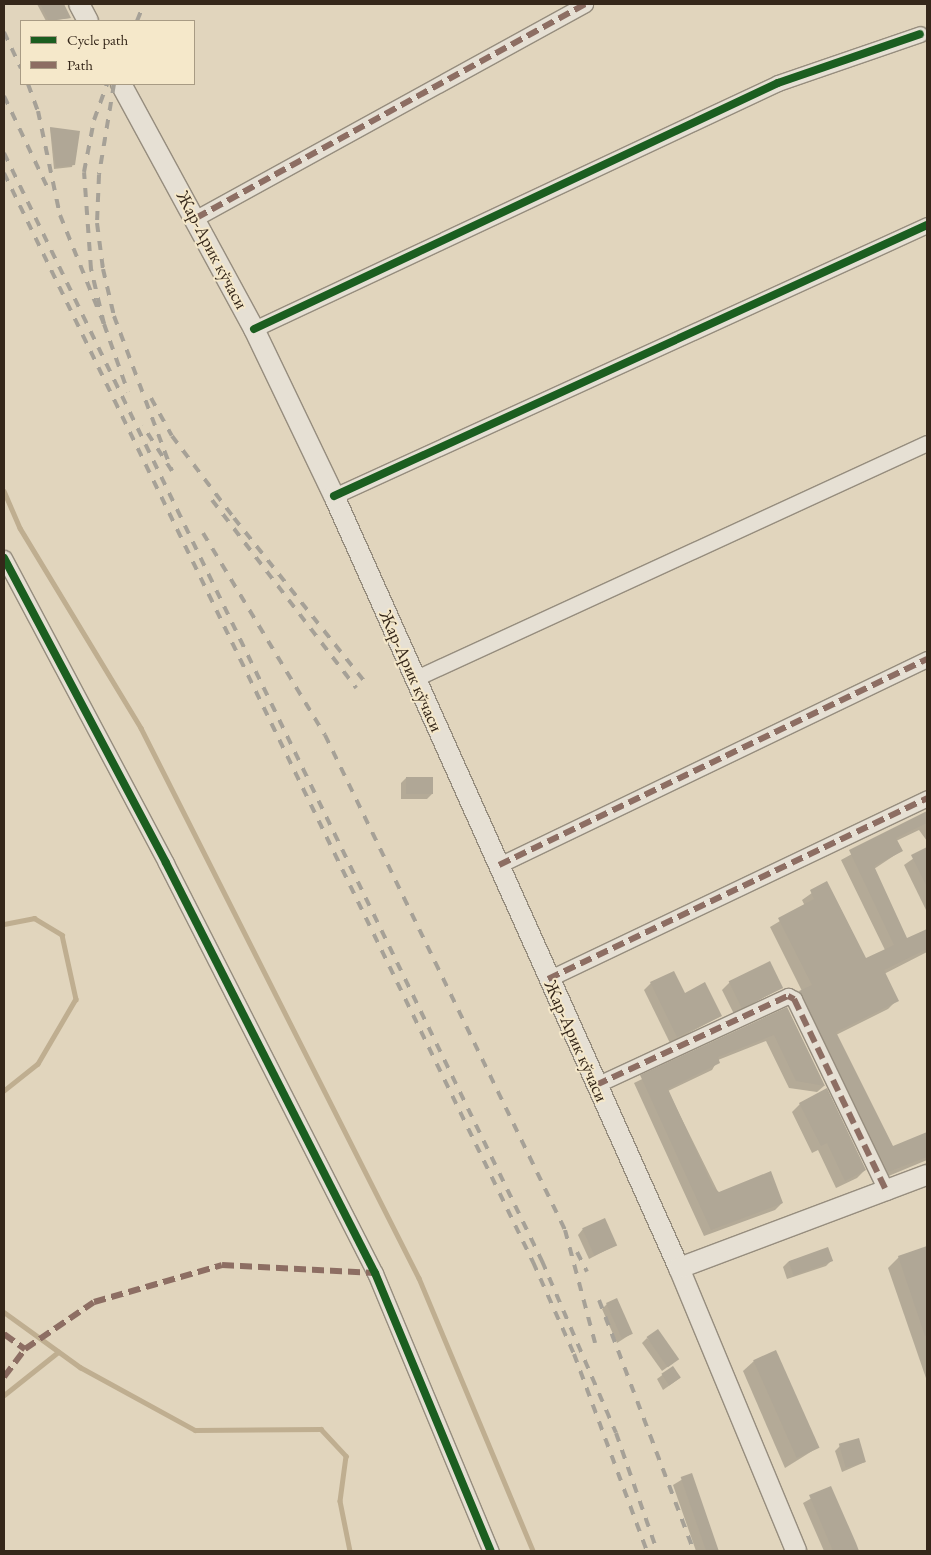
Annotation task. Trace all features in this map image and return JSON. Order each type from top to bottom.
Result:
[{"type":"main road","points":[[79,4],[87,20]]},
{"type":"main road","name":"Жар-Арик кўчаси","points":[[122,85],[196,218],[254,329],[334,496],[548,979],[679,1268],[796,1551]]},
{"type":"main road","points":[[679,1268],[887,1192],[927,1175]]},
{"type":"street","points":[[196,218],[585,4]]},
{"type":"street","points":[[254,329],[778,83],[920,34]]},
{"type":"street","points":[[334,496],[927,225]]},
{"type":"street","points":[[414,679],[927,443]]},
{"type":"street","points":[[4,558],[166,863],[375,1273],[491,1551]]},
{"type":"street","points":[[499,865],[927,659]]},
{"type":"street","points":[[548,979],[927,798]]},
{"type":"street","points":[[596,1085],[788,996],[794,999],[887,1192]]},
{"type":"building","points":[[40,4],[64,4],[71,18],[56,20],[48,20]]},
{"type":"building","points":[[50,127],[80,131],[75,165],[56,167]]},
{"type":"building","points":[[406,777],[433,777],[433,794],[406,794]]},
{"type":"building","points":[[927,811],[927,823],[896,838],[903,851],[874,866],[907,938],[927,929],[927,949],[884,970],[899,1001],[836,1032],[893,1146],[927,1132],[927,1157],[888,1172],[799,991],[812,985],[778,918],[814,899],[810,890],[827,881],[866,958],[894,945],[849,850]]},
{"type":"building","points":[[927,847],[927,887],[911,855]]},
{"type":"building","points":[[770,961],[783,988],[742,1008],[729,981]]},
{"type":"building","points":[[674,971],[685,993],[705,982],[722,1016],[677,1037],[650,982]]},
{"type":"building","points":[[787,1007],[825,1086],[796,1081],[774,1035],[718,1057],[720,1063],[668,1089],[713,1187],[719,1192],[771,1171],[783,1203],[711,1230],[640,1075]]},
{"type":"building","points":[[827,1088],[866,1170],[845,1181],[827,1143],[821,1146],[799,1103]]},
{"type":"building","points":[[605,1218],[617,1245],[594,1256],[582,1228]]},
{"type":"building","points":[[927,1246],[927,1335],[925,1336],[898,1256]]},
{"type":"building","points":[[828,1247],[833,1261],[794,1275],[789,1261]]},
{"type":"building","points":[[617,1298],[633,1334],[622,1339],[606,1303]]},
{"type":"building","points":[[658,1329],[679,1359],[668,1367],[647,1337]]},
{"type":"building","points":[[776,1350],[820,1448],[797,1458],[753,1360]]},
{"type":"building","points":[[673,1366],[681,1378],[669,1385],[661,1374]]},
{"type":"building","points":[[859,1438],[866,1462],[846,1468],[839,1444]]},
{"type":"building","points":[[692,1473],[719,1551],[706,1551],[681,1477]]},
{"type":"building","points":[[831,1486],[859,1551],[833,1551],[809,1495]]},
{"type":"waterway","points":[[4,491],[20,528],[141,728],[419,1278],[533,1551]]},
{"type":"waterway","points":[[4,924],[34,918],[62,935],[76,999],[38,1064],[4,1091]]},
{"type":"waterway","points":[[4,1312],[80,1367],[195,1430],[321,1429],[346,1456],[340,1501],[350,1551]]},
{"type":"waterway","points":[[4,1395],[58,1352]]},
{"type":"railway","points":[[137,20],[144,4]]},
{"type":"railway","points":[[4,32],[20,66]]},
{"type":"railway","points":[[28,85],[38,111],[60,215],[104,324],[91,269],[84,172],[94,120],[107,85]]},
{"type":"railway","points":[[114,85],[99,175],[97,223],[103,269],[114,316],[172,471],[143,426]]},
{"type":"railway","points":[[4,96],[50,193]]},
{"type":"railway","points":[[4,153],[542,1261],[616,1433],[657,1551]]},
{"type":"railway","points":[[4,173],[533,1262],[574,1354],[647,1551]]},
{"type":"railway","points":[[104,324],[128,392]]},
{"type":"railway","points":[[151,398],[172,436],[234,518],[364,681]]},
{"type":"railway","points":[[212,500],[356,688]]},
{"type":"railway","points":[[203,533],[325,735],[565,1230],[595,1343]]},
{"type":"railway","points":[[577,1252],[587,1272]]},
{"type":"railway","points":[[599,1300],[694,1551]]},
{"type":"marked path","points":[[196,218],[585,4]]},
{"type":"marked path","points":[[499,865],[927,659]]},
{"type":"marked path","points":[[548,979],[927,798]]},
{"type":"marked path","points":[[596,1085],[788,996],[794,999],[887,1192]]},
{"type":"marked path","points":[[4,1377],[25,1349],[94,1302],[222,1265],[375,1273]]},
{"type":"marked path","points":[[4,1334],[25,1349]]},
{"type":"cycle path","points":[[254,329],[778,83],[920,34]]},
{"type":"cycle path","points":[[334,496],[927,225]]},
{"type":"cycle path","points":[[4,558],[166,863],[375,1273],[491,1551]]}]
